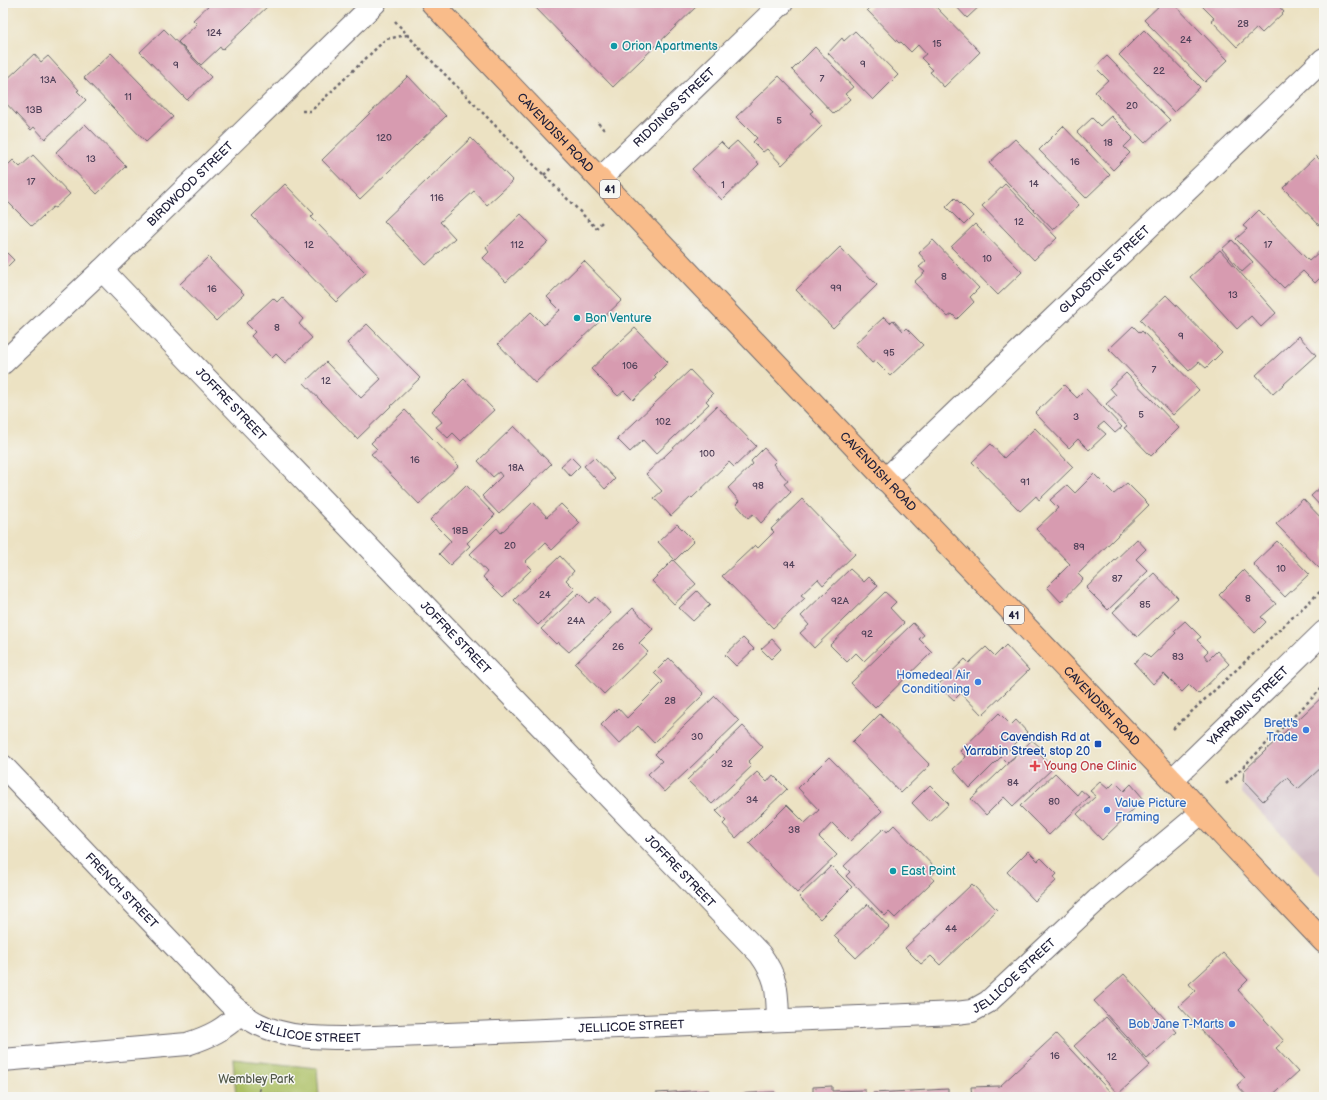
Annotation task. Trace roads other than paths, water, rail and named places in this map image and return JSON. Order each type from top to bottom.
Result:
[{"type":"main road","name":"CAVENDISH ROAD","points":[[432,3],[1172,780],[1201,813],[1324,942]]},
{"type":"street","name":"BIRDWOOD STREET","points":[[3,363],[102,270],[375,3]]},
{"type":"street","name":"RIDDINGS STREET","points":[[600,179],[782,3]]},
{"type":"street","name":"GLADSTONE STREET","points":[[885,480],[1324,59]]},
{"type":"street","name":"JOFFRE STREET","points":[[102,270],[760,954],[770,968],[776,985],[778,1020]]},
{"type":"street","name":"YARRABIN STREET","points":[[1172,780],[1324,632]]},
{"type":"street","name":"FRENCH STREET","points":[[3,766],[228,1002],[242,1013]]},
{"type":"street","name":"JELLICOE STREET","points":[[3,1060],[187,1044],[205,1038],[223,1029],[242,1013],[257,1024],[275,1031],[318,1038],[349,1038],[964,1012],[980,1008],[988,1002],[1097,900],[1201,813]]},
{"type":"place","name":"Orion Apartments","points":[[614,46]]},
{"type":"place","name":"Bon Venture","points":[[577,318]]},
{"type":"place","name":"Homedeal Air Conditioning","points":[[978,682]]},
{"type":"place","name":"Brett's Trade","points":[[1306,730]]},
{"type":"place","name":"Cavendish Rd at Yarrabin Street, stop 20","points":[[1098,744]]},
{"type":"place","name":"Young One Clinic","points":[[1035,766]]},
{"type":"place","name":"Value Picture Framing","points":[[1107,810]]},
{"type":"place","name":"East Point","points":[[893,871]]},
{"type":"place","name":"Bob Jane T-Marts","points":[[1232,1024]]},
{"type":"park label","name":"Wembley Park","points":[[256,1079]]}]
